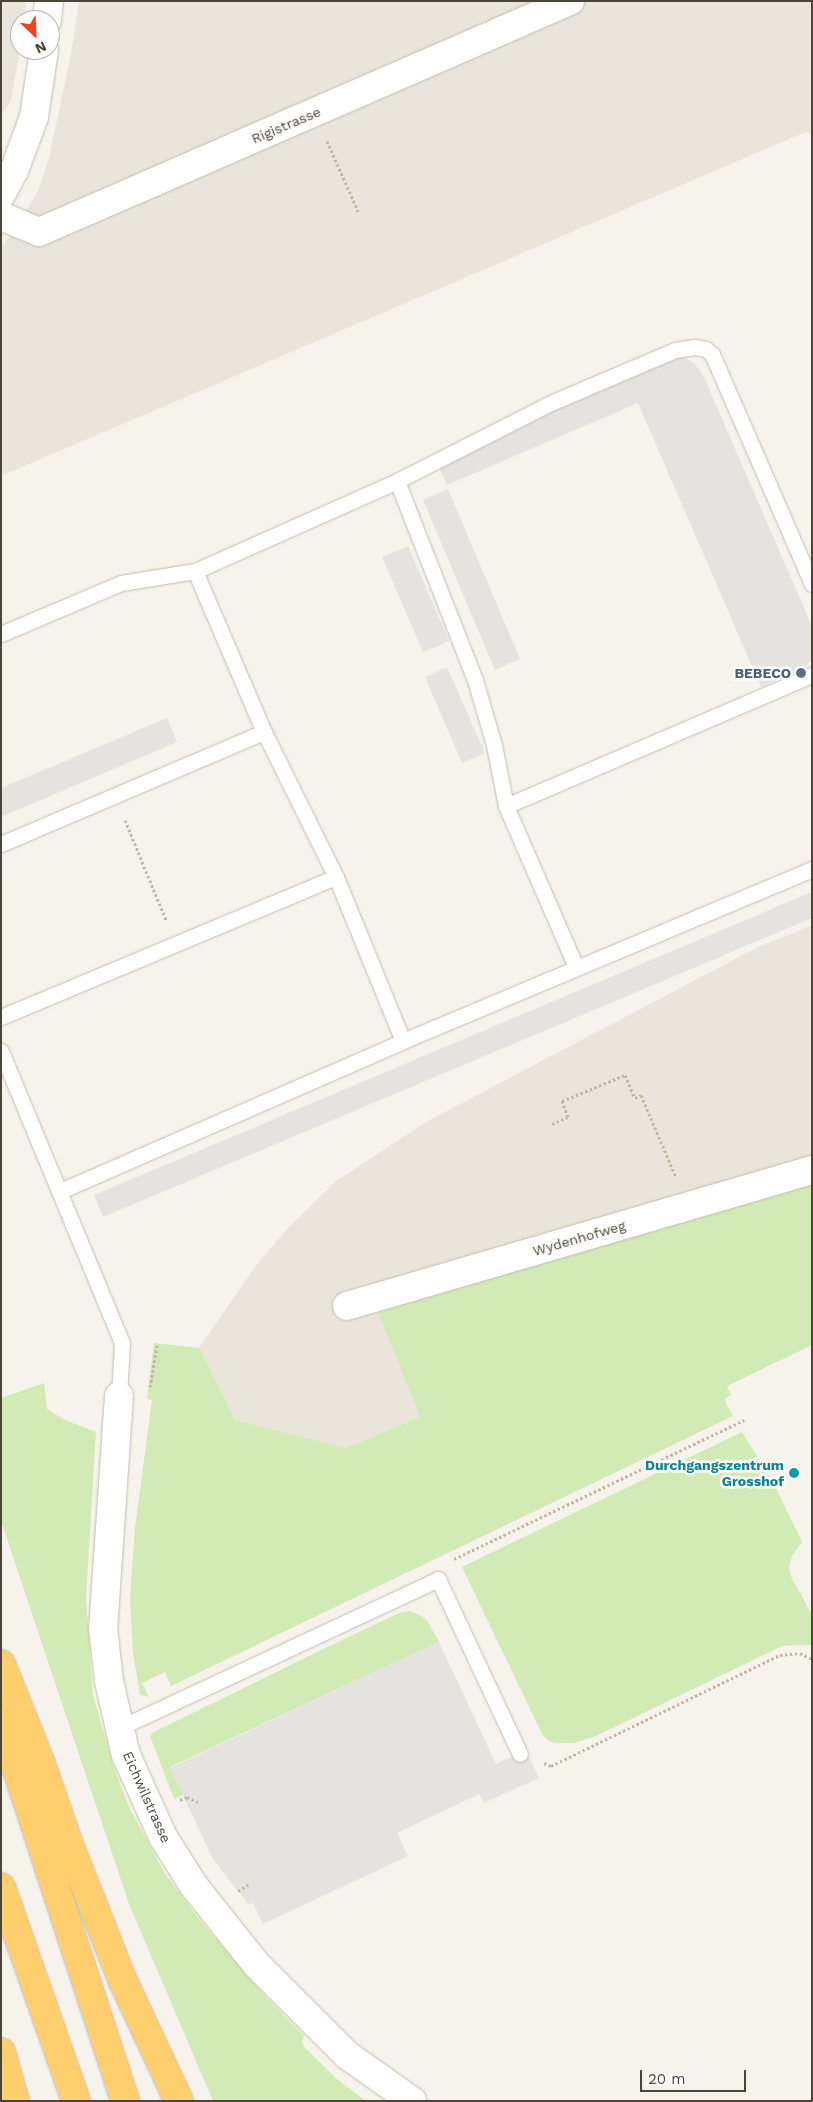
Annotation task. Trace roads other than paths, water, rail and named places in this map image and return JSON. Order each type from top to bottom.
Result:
[{"type":"highway","points":[[1,1664],[119,1971],[179,2101]]},
{"type":"highway","points":[[1,1721],[126,2101]]},
{"type":"highway","points":[[1,1887],[76,2101]]},
{"type":"highway","points":[[1,2052],[15,2101]]},
{"type":"street","name":"Rigistrasse","points":[[1,216],[39,232],[570,1]]},
{"type":"street","points":[[1,195],[14,171],[34,117],[43,60]]},
{"type":"street","name":"Wydenhofweg","points":[[347,1306],[812,1170]]},
{"type":"street","name":"Eichwilstrasse","points":[[119,1396],[103,1628],[109,1682],[126,1755],[163,1836],[194,1886],[256,1964],[347,2055],[412,2101]]},
{"type":"lane","points":[[1,634],[121,583],[195,572],[397,481],[570,395],[675,350],[694,347],[706,349],[712,354],[812,584]]},
{"type":"lane","points":[[397,481],[475,680],[494,745],[506,806],[576,967]]},
{"type":"lane","points":[[195,572],[264,732],[336,877],[403,1041]]},
{"type":"lane","points":[[506,806],[812,675]]},
{"type":"lane","points":[[1,844],[264,732]]},
{"type":"lane","points":[[60,1191],[403,1041],[812,869]]},
{"type":"lane","points":[[1,1017],[336,877]]},
{"type":"lane","points":[[1,1051],[122,1343],[119,1396]]},
{"type":"lane","points":[[120,1728],[438,1579],[520,1754]]},
{"type":"place","name":"BEBECO","points":[[801,673]]},
{"type":"place","name":"Durchgangszentrum Grosshof","points":[[794,1473]]}]
